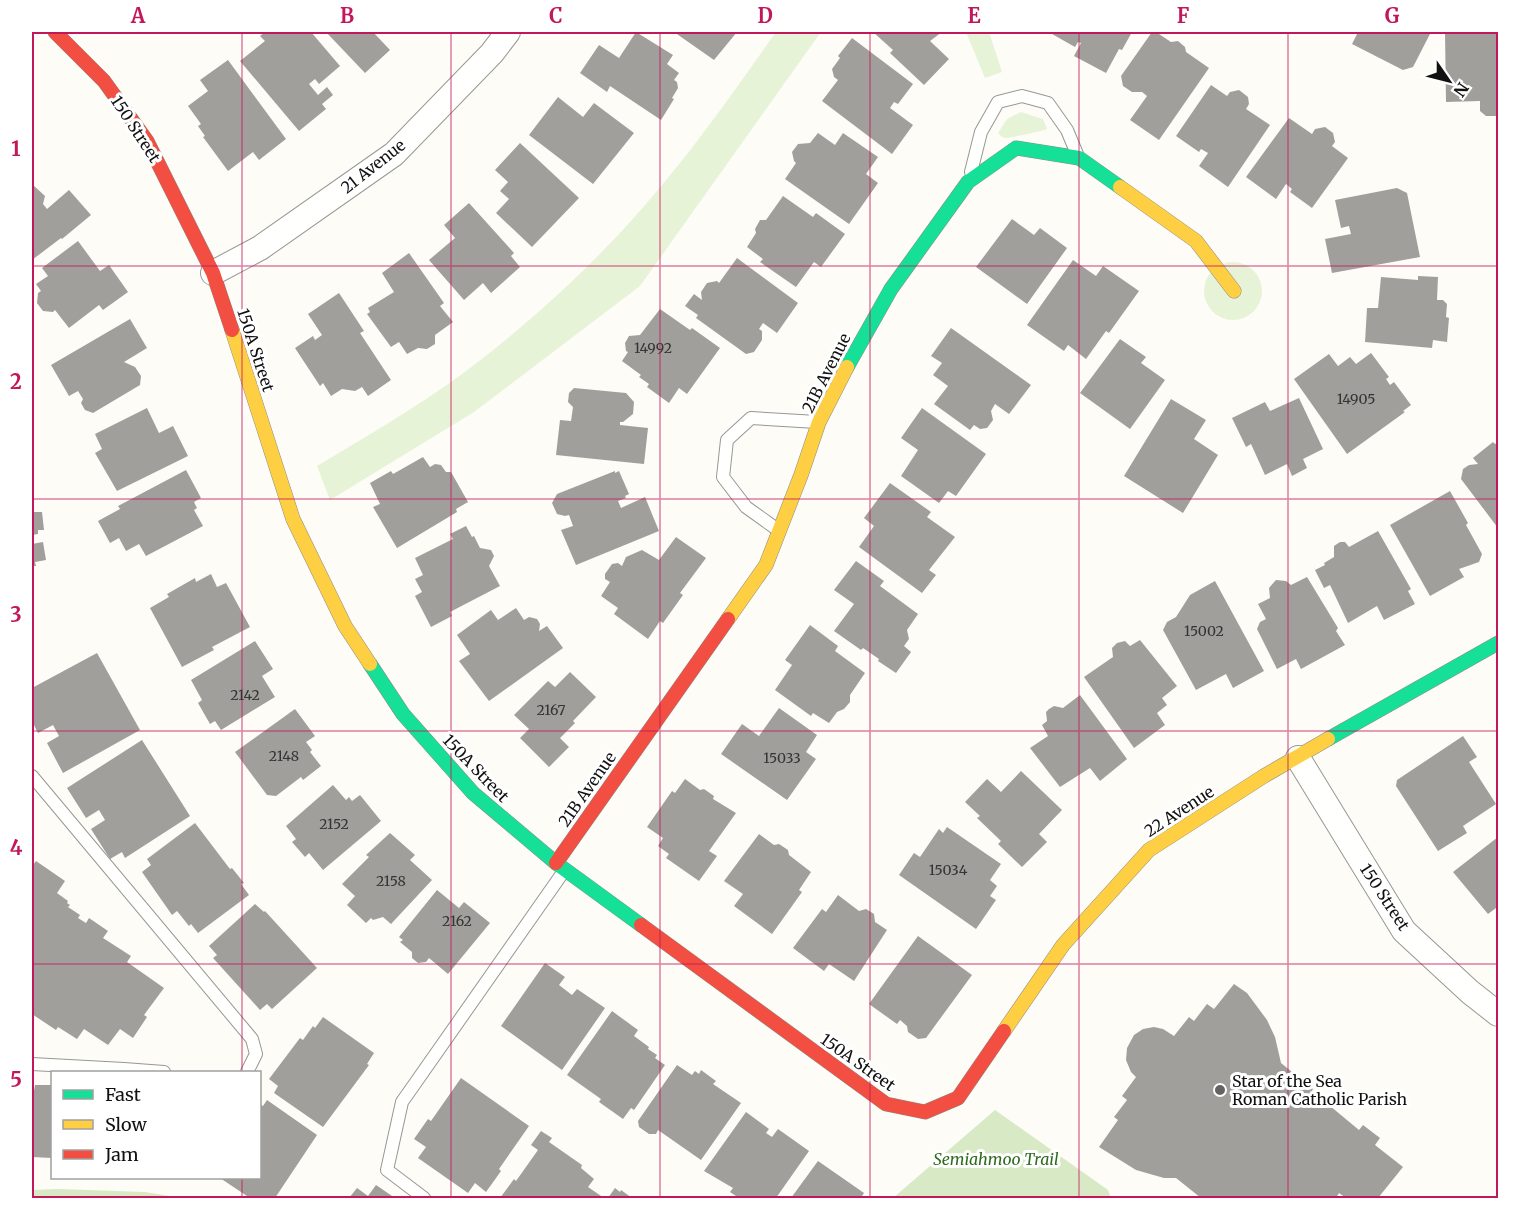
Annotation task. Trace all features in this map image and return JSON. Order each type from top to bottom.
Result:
[{"type":"street","name":"150 Street","points":[[55,32],[104,81],[147,141],[213,273]]},
{"type":"street","name":"21 Avenue","points":[[213,273],[260,248],[394,154],[492,53],[508,32]]},
{"type":"street","name":"21B Avenue","points":[[560,867],[766,565],[819,422],[858,344],[891,289],[968,182],[1016,148],[1079,159],[1196,241],[1234,291]]},
{"type":"street","name":"150A Street","points":[[213,273],[293,519],[345,626],[403,714],[473,793],[560,867],[886,1104],[925,1112],[958,1098]]},
{"type":"street","name":"22 Avenue","points":[[958,1098],[1063,945],[1149,850],[1263,776],[1498,643]]},
{"type":"street","name":"150 Street","points":[[1298,758],[1404,931],[1470,992],[1498,1014]]},
{"type":"lane","points":[[968,182],[981,132],[998,102],[1022,96],[1048,102],[1067,130],[1079,159]]},
{"type":"lane","points":[[779,531],[746,507],[723,477],[727,440],[751,418],[819,422]]},
{"type":"lane","points":[[32,776],[252,1039],[256,1054],[248,1071]]},
{"type":"lane","points":[[424,1198],[387,1170],[402,1102],[560,867]]},
{"type":"lane","points":[[32,1064],[148,1071]]},
{"type":"green space","points":[[776,32],[821,32],[640,286],[474,412],[330,500],[317,466],[407,412],[450,382],[492,351],[560,293],[603,251],[662,185],[706,129]]},
{"type":"green space","points":[[966,32],[989,32],[1002,72],[985,78]]},
{"type":"green space","points":[[1021,112],[1043,119],[1047,129],[1007,138],[1002,137],[998,133],[1007,119]]},
{"type":"green space","points":[[1233,262],[1244,264],[1257,275],[1262,291],[1260,302],[1249,315],[1233,320],[1222,318],[1209,307],[1204,291],[1206,280],[1217,267]]},
{"type":"green space","name":"Semiahmoo Trail","points":[[995,1110],[1108,1190],[1111,1198],[893,1198]]},
{"type":"green space","points":[[32,1190],[145,1192],[182,1198],[32,1198]]},
{"type":"building","points":[[265,32],[311,32],[340,66],[319,84],[315,79],[309,84],[318,95],[327,87],[333,95],[322,104],[326,109],[299,131],[240,61],[265,41],[260,36]]},
{"type":"building","points":[[326,32],[373,32],[390,50],[365,73]]},
{"type":"building","points":[[636,32],[673,55],[667,64],[679,73],[674,80],[678,88],[672,98],[674,99],[661,120],[610,86],[607,92],[580,73],[599,45],[619,58]]},
{"type":"building","points":[[674,32],[737,32],[714,60]]},
{"type":"building","points":[[873,32],[942,32],[930,41],[949,59],[924,85],[890,53],[893,50]]},
{"type":"building","points":[[1054,32],[1132,32],[1122,50],[1119,49],[1106,73],[1074,56],[1081,43],[1078,42],[1075,47],[1052,34]]},
{"type":"building","points":[[1152,32],[1156,32],[1171,42],[1178,41],[1185,47],[1186,52],[1209,68],[1159,140],[1130,120],[1147,96],[1142,92],[1132,92],[1123,86],[1121,76]]},
{"type":"building","points":[[1358,32],[1431,32],[1413,67],[1403,70],[1352,44]]},
{"type":"building","points":[[1445,32],[1498,33],[1498,116],[1486,116],[1480,111],[1480,101],[1446,102]]},
{"type":"building","points":[[852,38],[913,84],[898,104],[894,102],[890,108],[913,125],[892,154],[822,101],[838,80],[834,77],[832,69],[840,58],[838,56]]},
{"type":"building","points":[[228,60],[286,139],[259,160],[253,152],[228,171],[203,137],[205,136],[198,126],[201,124],[188,106],[208,91],[200,80]]},
{"type":"building","points":[[1211,85],[1227,96],[1230,92],[1239,90],[1248,97],[1249,104],[1246,109],[1270,125],[1228,187],[1199,166],[1208,153],[1201,149],[1199,152],[1176,136]]},
{"type":"building","points":[[558,97],[583,117],[594,103],[634,133],[593,184],[529,135]]},
{"type":"building","points":[[1289,118],[1312,134],[1315,129],[1325,127],[1333,133],[1335,142],[1332,146],[1348,158],[1312,208],[1290,192],[1292,189],[1286,184],[1276,199],[1246,177]]},
{"type":"building","points":[[818,133],[835,145],[843,133],[878,157],[866,174],[878,183],[849,224],[785,179],[796,163],[792,152],[798,144],[810,143]]},
{"type":"building","points":[[520,143],[579,198],[532,247],[496,213],[509,199],[500,191],[508,182],[495,170]]},
{"type":"building","points":[[33,185],[45,196],[43,204],[47,209],[69,190],[91,215],[32,260]]},
{"type":"building","points":[[1397,188],[1407,193],[1420,257],[1332,273],[1325,239],[1351,234],[1349,226],[1341,228],[1335,200]]},
{"type":"building","points":[[783,196],[813,217],[816,213],[845,234],[821,267],[814,262],[796,287],[760,262],[763,259],[747,247],[756,233],[755,229],[760,220],[766,220]]},
{"type":"building","points":[[469,203],[514,253],[511,256],[520,267],[491,293],[483,283],[464,300],[429,260],[455,238],[444,225]]},
{"type":"building","points":[[1012,219],[1034,235],[1040,228],[1067,248],[1027,304],[976,267]]},
{"type":"building","points":[[78,241],[100,271],[109,265],[128,292],[103,310],[99,305],[69,328],[55,310],[53,312],[43,311],[37,303],[38,293],[41,291],[36,284],[48,276],[42,268]]},
{"type":"building","points":[[409,253],[444,303],[440,306],[453,322],[435,335],[435,344],[427,349],[418,348],[407,354],[399,342],[391,347],[367,314],[370,312],[368,308],[394,292],[382,273]]},
{"type":"building","points":[[737,258],[798,303],[777,333],[763,323],[759,329],[762,331],[762,340],[754,352],[746,354],[696,318],[698,315],[685,306],[694,294],[702,300],[701,292],[707,283],[717,281],[719,283]]},
{"type":"building","points":[[1073,260],[1096,276],[1103,266],[1139,291],[1109,333],[1106,331],[1086,359],[1068,345],[1064,351],[1027,325]]},
{"type":"building","points":[[1418,276],[1438,277],[1437,300],[1443,300],[1447,304],[1446,317],[1449,318],[1447,342],[1433,340],[1432,348],[1365,342],[1367,308],[1378,308],[1381,277],[1418,280]]},
{"type":"building","points":[[339,293],[364,331],[360,333],[391,380],[368,396],[362,387],[355,391],[342,389],[331,396],[323,383],[320,386],[295,348],[313,336],[315,340],[322,335],[308,314]]},
{"type":"building","points":[[660,309],[720,348],[687,394],[679,388],[669,403],[647,387],[649,384],[639,377],[641,375],[622,361],[628,352],[625,343],[629,336],[640,335]]},
{"type":"building","points":[[130,319],[147,348],[124,362],[135,367],[141,376],[140,385],[93,413],[85,410],[81,403],[83,399],[78,391],[69,396],[51,365]]},
{"type":"building","points":[[951,328],[1031,385],[1009,414],[995,404],[991,411],[993,420],[987,428],[980,429],[974,425],[970,430],[934,404],[948,386],[933,375],[942,363],[931,356]]},
{"type":"building","points":[[1120,339],[1146,357],[1141,363],[1165,380],[1130,429],[1080,393]]},
{"type":"building","points":[[1371,353],[1389,377],[1386,379],[1390,385],[1394,382],[1411,405],[1403,411],[1405,412],[1347,454],[1294,379],[1329,354],[1338,366],[1350,357],[1356,364]]},
{"type":"building","points":[[574,388],[626,393],[634,402],[633,414],[620,422],[620,425],[648,428],[644,464],[556,455],[560,420],[571,421],[573,407],[568,402],[569,393]]},
{"type":"building","points":[[1299,398],[1323,449],[1303,459],[1307,468],[1292,476],[1287,464],[1265,475],[1251,444],[1246,447],[1232,418],[1265,402],[1270,411]]},
{"type":"building","points":[[1171,399],[1206,420],[1194,439],[1218,455],[1183,513],[1124,476]]},
{"type":"building","points":[[147,408],[159,433],[173,426],[188,456],[117,491],[95,453],[102,449],[95,434]]},
{"type":"building","points":[[922,408],[986,454],[956,496],[948,491],[939,503],[901,476],[918,450],[901,438]]},
{"type":"building","points":[[1493,442],[1495,444],[1498,442],[1498,528],[1461,479],[1463,469],[1469,465],[1478,464],[1473,458]]},
{"type":"building","points":[[423,457],[430,467],[435,464],[441,465],[446,472],[451,472],[468,502],[456,509],[457,512],[397,548],[373,507],[380,504],[370,483],[391,471],[393,474]]},
{"type":"building","points":[[186,470],[201,498],[194,502],[197,508],[194,510],[203,526],[146,556],[139,544],[126,551],[119,538],[110,543],[98,521],[120,509],[118,506]]},
{"type":"building","points":[[615,471],[615,473],[619,471],[629,494],[618,501],[621,508],[645,497],[659,531],[576,565],[561,530],[573,526],[569,515],[557,514],[552,503],[557,494]]},
{"type":"building","points":[[890,483],[931,512],[927,517],[955,537],[929,570],[936,575],[922,593],[859,547],[874,526],[864,518]]},
{"type":"building","points":[[1450,491],[1482,554],[1479,562],[1459,569],[1464,577],[1430,596],[1390,525]]},
{"type":"building","points":[[32,507],[34,507],[34,512],[42,512],[44,530],[38,530],[38,534],[32,535]]},
{"type":"building","points":[[466,526],[480,548],[491,550],[494,556],[489,566],[500,586],[450,612],[452,616],[431,627],[415,596],[422,592],[415,579],[423,575],[415,558],[453,539],[450,534]]},
{"type":"building","points":[[1378,531],[1411,589],[1408,591],[1415,604],[1384,620],[1377,606],[1348,623],[1330,585],[1324,588],[1315,570],[1334,557],[1334,546],[1340,542],[1345,542],[1349,547]]},
{"type":"building","points":[[676,537],[706,558],[680,593],[683,595],[663,623],[660,621],[648,639],[614,614],[618,608],[601,596],[610,582],[605,579],[605,574],[612,564],[618,563],[622,566],[626,557],[642,550],[659,560]]},
{"type":"building","points":[[43,542],[46,560],[35,562],[36,566],[32,566],[32,544]]},
{"type":"building","points":[[856,561],[884,581],[880,586],[918,614],[907,630],[909,639],[904,646],[911,652],[896,673],[863,648],[861,650],[834,631],[854,604],[834,590]]},
{"type":"building","points":[[211,574],[217,587],[226,583],[250,627],[212,647],[214,650],[182,667],[150,608],[169,597],[167,594],[195,578],[196,582]]},
{"type":"building","points":[[1307,577],[1338,628],[1336,631],[1345,645],[1301,669],[1296,659],[1277,669],[1257,629],[1260,622],[1266,619],[1258,604],[1270,598],[1269,588],[1276,580],[1286,581],[1291,585]]},
{"type":"building","points":[[1215,581],[1264,671],[1233,688],[1226,674],[1196,690],[1163,630],[1167,622],[1176,617],[1190,595]]},
{"type":"building","points":[[516,608],[524,620],[529,617],[537,619],[540,624],[539,631],[547,626],[563,648],[489,701],[459,661],[470,654],[457,635],[491,610],[498,620]]},
{"type":"building","points":[[810,625],[838,646],[835,651],[865,673],[850,695],[850,702],[844,709],[837,712],[829,723],[813,713],[811,716],[775,690],[792,665],[785,660]]},
{"type":"building","points":[[1140,640],[1177,686],[1162,698],[1167,705],[1157,713],[1165,725],[1134,748],[1084,677],[1113,657],[1112,648],[1117,643],[1125,641],[1130,646]]},
{"type":"building","points":[[255,641],[273,669],[262,676],[275,697],[221,730],[215,721],[210,724],[198,703],[202,700],[191,680]]},
{"type":"building","points":[[97,653],[140,730],[63,773],[47,743],[59,736],[53,725],[38,733],[32,721],[32,688]]},
{"type":"building","points":[[570,672],[596,697],[560,738],[569,747],[549,767],[520,738],[529,729],[514,715],[548,681],[555,687]]},
{"type":"building","points":[[1080,695],[1127,759],[1100,781],[1090,768],[1060,787],[1030,748],[1048,736],[1042,725],[1047,721],[1046,712],[1054,706],[1063,708]]},
{"type":"building","points":[[779,708],[817,735],[806,752],[816,759],[787,800],[721,754],[742,724],[759,736]]},
{"type":"building","points":[[295,709],[315,736],[306,742],[312,750],[310,752],[321,766],[303,780],[301,777],[276,796],[267,795],[235,752]]},
{"type":"building","points":[[1463,736],[1477,757],[1469,762],[1496,804],[1463,826],[1467,833],[1438,851],[1396,786],[1397,780]]},
{"type":"building","points":[[142,740],[190,816],[125,858],[122,852],[110,859],[91,829],[105,820],[99,810],[86,818],[67,788]]},
{"type":"building","points":[[1021,771],[1062,810],[1039,834],[1047,842],[1022,867],[998,844],[1001,841],[977,818],[980,816],[965,802],[987,779],[1001,792]]},
{"type":"building","points":[[685,779],[700,790],[704,789],[714,796],[713,799],[736,813],[709,851],[717,856],[699,881],[666,858],[669,854],[658,846],[663,838],[647,827],[672,791],[675,793]]},
{"type":"building","points":[[333,785],[346,800],[349,797],[352,801],[360,795],[381,821],[323,870],[309,853],[305,857],[292,842],[296,839],[286,826]]},
{"type":"building","points":[[195,823],[230,869],[232,868],[244,883],[241,884],[249,895],[198,933],[177,911],[172,915],[142,872],[151,865],[147,859]]},
{"type":"building","points":[[947,827],[1001,864],[990,880],[997,886],[990,896],[996,900],[976,929],[899,875],[914,853],[920,857],[939,829],[943,833]]},
{"type":"building","points":[[390,833],[415,855],[410,860],[432,880],[391,924],[383,917],[373,920],[371,918],[366,923],[347,905],[355,896],[342,884],[369,857],[366,855]]},
{"type":"building","points":[[759,834],[774,845],[779,844],[788,850],[789,855],[811,872],[799,890],[802,892],[772,934],[734,906],[743,894],[724,881]]},
{"type":"building","points":[[1498,837],[1498,911],[1496,908],[1488,914],[1453,872]]},
{"type":"building","points":[[36,861],[65,881],[57,893],[68,901],[70,905],[68,907],[80,915],[78,918],[86,923],[89,918],[108,931],[103,938],[131,956],[127,962],[164,988],[144,1015],[147,1017],[133,1038],[120,1029],[108,1045],[84,1029],[77,1039],[58,1027],[56,1030],[32,1014],[32,864]]},
{"type":"building","points":[[437,890],[459,908],[464,902],[490,923],[448,974],[429,958],[426,962],[418,963],[412,958],[412,952],[400,942],[403,940],[399,937]]},
{"type":"building","points":[[838,895],[859,911],[866,909],[874,914],[875,922],[887,930],[854,981],[829,964],[824,971],[793,948],[822,909],[826,912]]},
{"type":"building","points":[[255,904],[265,911],[317,968],[272,1009],[267,1004],[260,1010],[213,958],[217,955],[209,946]]},
{"type":"building","points":[[918,936],[972,975],[926,1038],[918,1039],[908,1032],[907,1026],[900,1020],[897,1024],[869,1004]]},
{"type":"building","points":[[545,963],[565,977],[559,985],[572,995],[577,989],[605,1008],[562,1070],[501,1026]]},
{"type":"building","name":"Star of the Sea Roman Catholic Parish","points":[[1234,984],[1247,993],[1267,1020],[1275,1037],[1281,1063],[1359,1130],[1363,1125],[1380,1138],[1375,1145],[1403,1167],[1378,1198],[1346,1198],[1339,1193],[1336,1198],[1201,1198],[1176,1178],[1164,1178],[1136,1170],[1099,1147],[1118,1120],[1114,1117],[1127,1100],[1122,1096],[1136,1077],[1126,1060],[1127,1048],[1134,1035],[1143,1029],[1154,1027],[1163,1029],[1174,1036],[1189,1017],[1194,1021],[1207,1004],[1214,1009]]},
{"type":"building","points":[[612,1011],[638,1030],[634,1036],[649,1047],[648,1049],[657,1055],[655,1058],[665,1065],[634,1110],[631,1108],[623,1119],[599,1102],[601,1099],[567,1075]]},
{"type":"building","points":[[323,1017],[374,1053],[367,1064],[369,1065],[323,1127],[274,1093],[278,1086],[269,1079],[300,1038],[303,1040]]},
{"type":"building","points":[[677,1065],[692,1075],[695,1071],[699,1074],[701,1070],[716,1081],[713,1084],[741,1103],[701,1160],[658,1130],[656,1134],[649,1134],[639,1127],[638,1121]]},
{"type":"building","points":[[461,1078],[529,1126],[486,1192],[475,1183],[468,1193],[418,1158],[426,1147],[414,1139],[428,1119],[431,1121]]},
{"type":"building","points":[[35,1085],[51,1085],[51,1158],[32,1157],[32,1091]]},
{"type":"building","points":[[267,1100],[317,1135],[275,1198],[250,1198],[222,1179],[261,1179],[261,1105],[263,1106]]},
{"type":"building","points":[[746,1112],[769,1129],[766,1133],[772,1137],[778,1129],[809,1151],[776,1198],[739,1198],[730,1192],[733,1188],[704,1171]]},
{"type":"building","points":[[541,1131],[552,1138],[549,1142],[582,1165],[581,1168],[594,1179],[588,1187],[604,1198],[500,1198],[514,1179],[516,1181],[538,1150],[531,1145]]},
{"type":"building","points":[[818,1161],[864,1193],[862,1196],[866,1198],[791,1198]]},
{"type":"building","points":[[376,1185],[395,1198],[349,1198],[357,1188],[368,1196]]},
{"type":"building","points":[[615,1188],[620,1192],[621,1190],[632,1198],[608,1198]]},
{"type":"traffic: fast","points":[[847,367],[891,289],[968,182],[1016,148],[1079,158],[1120,187]]},
{"type":"traffic: fast","points":[[1328,739],[1498,643]]},
{"type":"traffic: fast","points":[[370,664],[403,714],[473,793],[556,863],[641,925]]},
{"type":"traffic: slow","points":[[1120,187],[1196,241],[1234,291]]},
{"type":"traffic: slow","points":[[232,330],[293,519],[345,626],[370,664]]},
{"type":"traffic: slow","points":[[728,619],[766,565],[819,422],[847,367]]},
{"type":"traffic: slow","points":[[1004,1031],[1063,945],[1149,850],[1264,776],[1328,739]]},
{"type":"traffic: jam","points":[[55,32],[104,81],[147,141],[213,273],[232,330]]},
{"type":"traffic: jam","points":[[556,863],[728,619]]},
{"type":"traffic: jam","points":[[641,925],[886,1104],[925,1112],[958,1098],[1004,1031]]},
{"type":"place","name":"Star of the Sea Roman Catholic Parish","points":[[1220,1090]]}]
